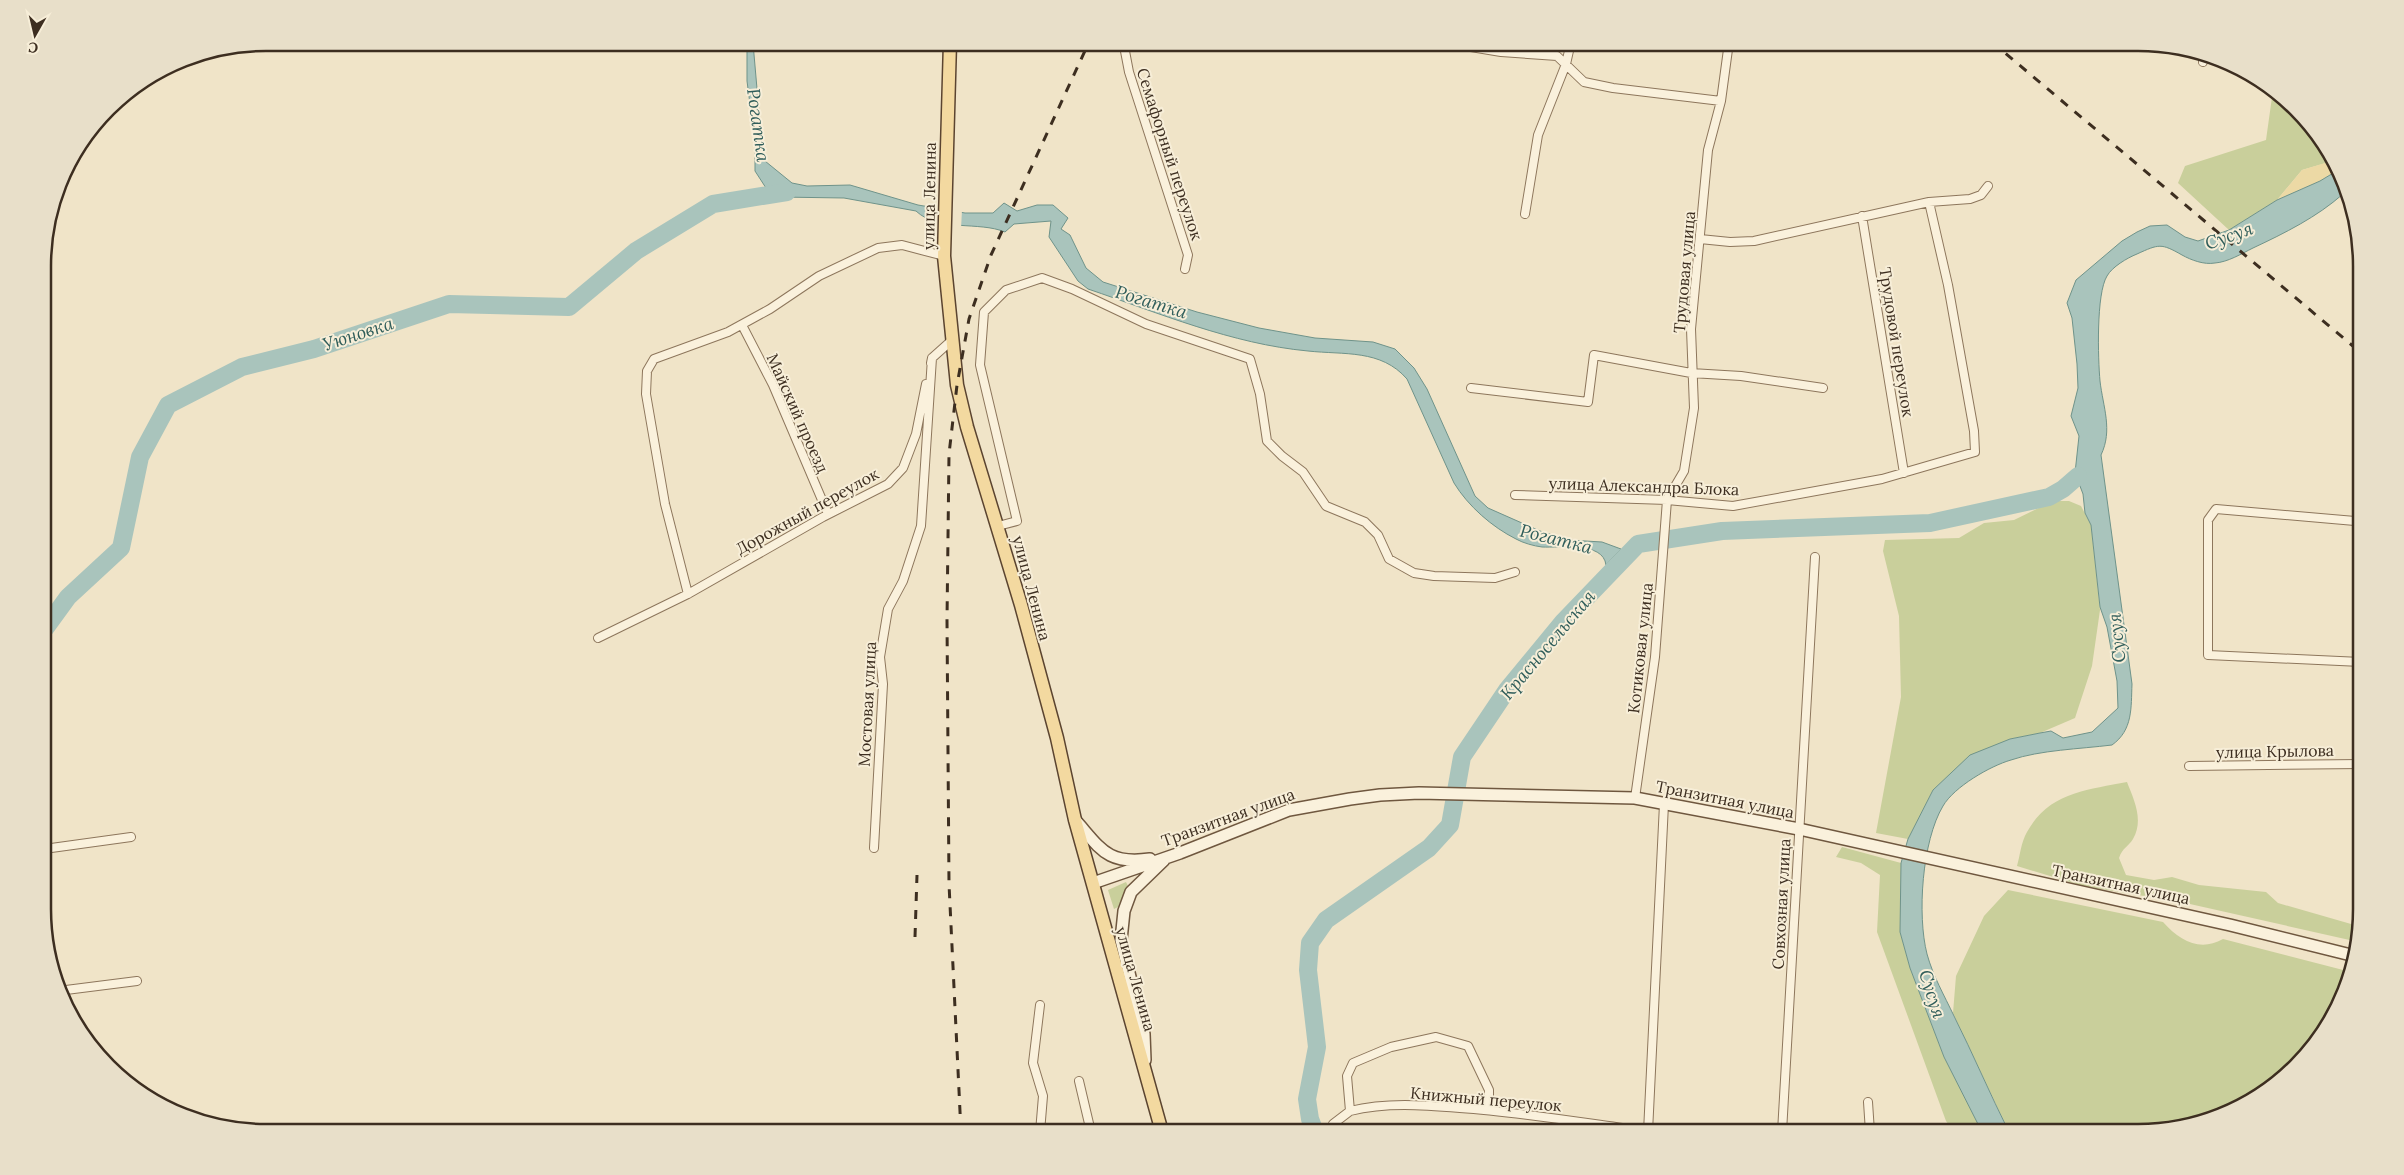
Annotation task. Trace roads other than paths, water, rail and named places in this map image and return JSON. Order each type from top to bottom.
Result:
[{"type":"main road","name":"улица Ленина","points":[[950,51],[944,256],[951,341],[957,385],[967,427],[998,526],[1057,738],[1075,820],[1160,1124]]},
{"type":"main road","name":"Транзитная улица","points":[[1093,883],[1290,810],[1380,795],[1479,794],[1635,798],[1799,829],[2230,925],[2348,954]]},
{"type":"main road","points":[[1075,820],[1105,854],[1120,860],[1167,857]]},
{"type":"main road","points":[[1146,1073],[1144,1034],[1120,940],[1124,911],[1131,892],[1167,857]]},
{"type":"street","name":"Семафорный переулок","points":[[1128,51],[1129,72],[1188,256],[1185,269]]},
{"type":"street","points":[[1495,51],[1557,56],[1584,82],[1613,88],[1721,101]]},
{"type":"street","points":[[1525,214],[1538,135],[1566,64],[1569,51]]},
{"type":"street","name":"Трудовая улица","points":[[1667,500],[1684,471],[1694,408],[1690,330],[1708,150],[1721,101],[1727,51]]},
{"type":"street","points":[[1700,240],[1754,241],[1928,202],[1970,199],[1980,195],[1988,186]]},
{"type":"street","name":"улица Александра Блока","points":[[1515,495],[1667,500],[1733,506],[1882,479],[1975,452],[1974,431],[1948,285],[1928,202]]},
{"type":"street","name":"Трудовой переулок","points":[[1862,216],[1904,472]]},
{"type":"street","points":[[688,594],[665,504],[646,394],[647,371],[654,359],[728,332],[770,309],[819,276],[878,248],[902,245],[944,256]]},
{"type":"street","points":[[998,526],[1017,521],[980,365],[984,312],[1006,290],[1042,278],[1072,289],[1146,324],[1250,360],[1260,394],[1267,440],[1282,456],[1303,472],[1326,506],[1365,522],[1378,535],[1389,559],[1414,573],[1434,576],[1495,578],[1515,572]]},
{"type":"street","name":"Майский проезд","points":[[742,324],[773,386],[828,514]]},
{"type":"street","points":[[932,358],[951,341]]},
{"type":"street","points":[[1471,388],[1588,402],[1594,355],[1691,373],[1741,376],[1823,388]]},
{"type":"street","name":"Дорожный переулок","points":[[598,638],[688,594],[828,514],[888,484],[903,468],[916,434],[932,358]]},
{"type":"street","name":"Мостовая улица","points":[[874,848],[883,684],[880,657],[888,609],[903,580],[920,526],[932,358]]},
{"type":"street","name":"Котиковая улица","points":[[1635,798],[1655,657],[1667,500]]},
{"type":"street","points":[[2353,521],[2216,509],[2208,520],[2208,655],[2353,662]]},
{"type":"street","name":"Совхозная улица","points":[[1782,1124],[1815,557]]},
{"type":"street","name":"улица Крылова","points":[[2189,766],[2353,764]]},
{"type":"street","points":[[1648,1124],[1664,804]]},
{"type":"street","points":[[51,848],[131,837]]},
{"type":"street","points":[[68,990],[137,981]]},
{"type":"street","points":[[1040,1005],[1034,1063],[1043,1096],[1041,1124]]},
{"type":"street","points":[[1333,1124],[1350,1111],[1347,1076],[1353,1063],[1391,1047],[1436,1038],[1468,1046],[1489,1090],[1489,1110]]},
{"type":"street","points":[[1079,1081],[1089,1124]]},
{"type":"street","points":[[1868,1102],[1869,1124]]},
{"type":"street","name":"Книжный переулок","points":[[1350,1111],[1366,1107],[1411,1104],[1489,1110],[1593,1124]]},
{"type":"water","name":"Рогатка","points":[[747,51],[754,51],[765,161],[792,183],[807,186],[850,185],[918,205],[965,213],[993,213],[1004,203],[1017,211],[1037,205],[1053,205],[1068,218],[1061,229],[1070,235],[1086,268],[1103,282],[1197,312],[1259,328],[1315,338],[1373,342],[1395,349],[1414,368],[1427,389],[1475,496],[1488,508],[1540,531],[1569,540],[1602,542],[1621,549],[1606,565],[1603,557],[1589,549],[1532,545],[1516,539],[1490,522],[1473,508],[1454,483],[1407,379],[1397,369],[1374,358],[1361,355],[1280,347],[1224,335],[1088,289],[1078,281],[1049,237],[1051,221],[1014,224],[1005,232],[983,227],[936,222],[916,211],[844,198],[779,197],[766,188],[755,171],[755,143],[747,81]]},
{"type":"water","name":"Сусуя","points":[[2332,174],[2341,196],[2300,224],[2239,255],[2220,262],[2202,263],[2169,248],[2160,246],[2150,248],[2112,269],[2103,285],[2099,311],[2099,358],[2100,381],[2107,427],[2105,446],[2101,455],[2132,684],[2130,718],[2124,733],[2112,745],[2047,752],[2022,757],[2002,763],[1973,778],[1955,792],[1943,806],[1930,838],[1923,878],[1922,919],[1927,954],[1932,970],[2005,1124],[1978,1124],[1944,1057],[1910,968],[1900,932],[1901,863],[1908,839],[1933,790],[1970,755],[2010,739],[2040,733],[2051,731],[2063,738],[2092,732],[2118,708],[2117,681],[2107,627],[2100,607],[2091,525],[2085,513],[2083,494],[2075,473],[2079,436],[2071,416],[2078,388],[2077,364],[2072,318],[2067,303],[2076,280],[2122,241],[2137,232],[2150,226],[2167,225],[2185,237],[2198,241],[2229,230],[2277,200]]},
{"type":"waterway","name":"Уюновка","points":[[51,620],[68,597],[121,548],[140,457],[168,405],[242,367],[314,349],[449,304],[569,307],[636,251],[713,204],[787,192]]},
{"type":"waterway","name":"Красносельская","points":[[1312,1124],[1307,1099],[1317,1047],[1308,970],[1310,943],[1326,920],[1429,848],[1450,825],[1462,757],[1507,690],[1563,622],[1638,544],[1722,531],[1930,523],[2049,497],[2063,489],[2078,476]]},
{"type":"railway","points":[[961,1124],[949,884],[947,620],[949,454],[957,385],[969,319],[991,255],[1085,51]]},
{"type":"railway","points":[[2003,51],[2353,346]]},
{"type":"railway","points":[[915,937],[917,875]]}]
